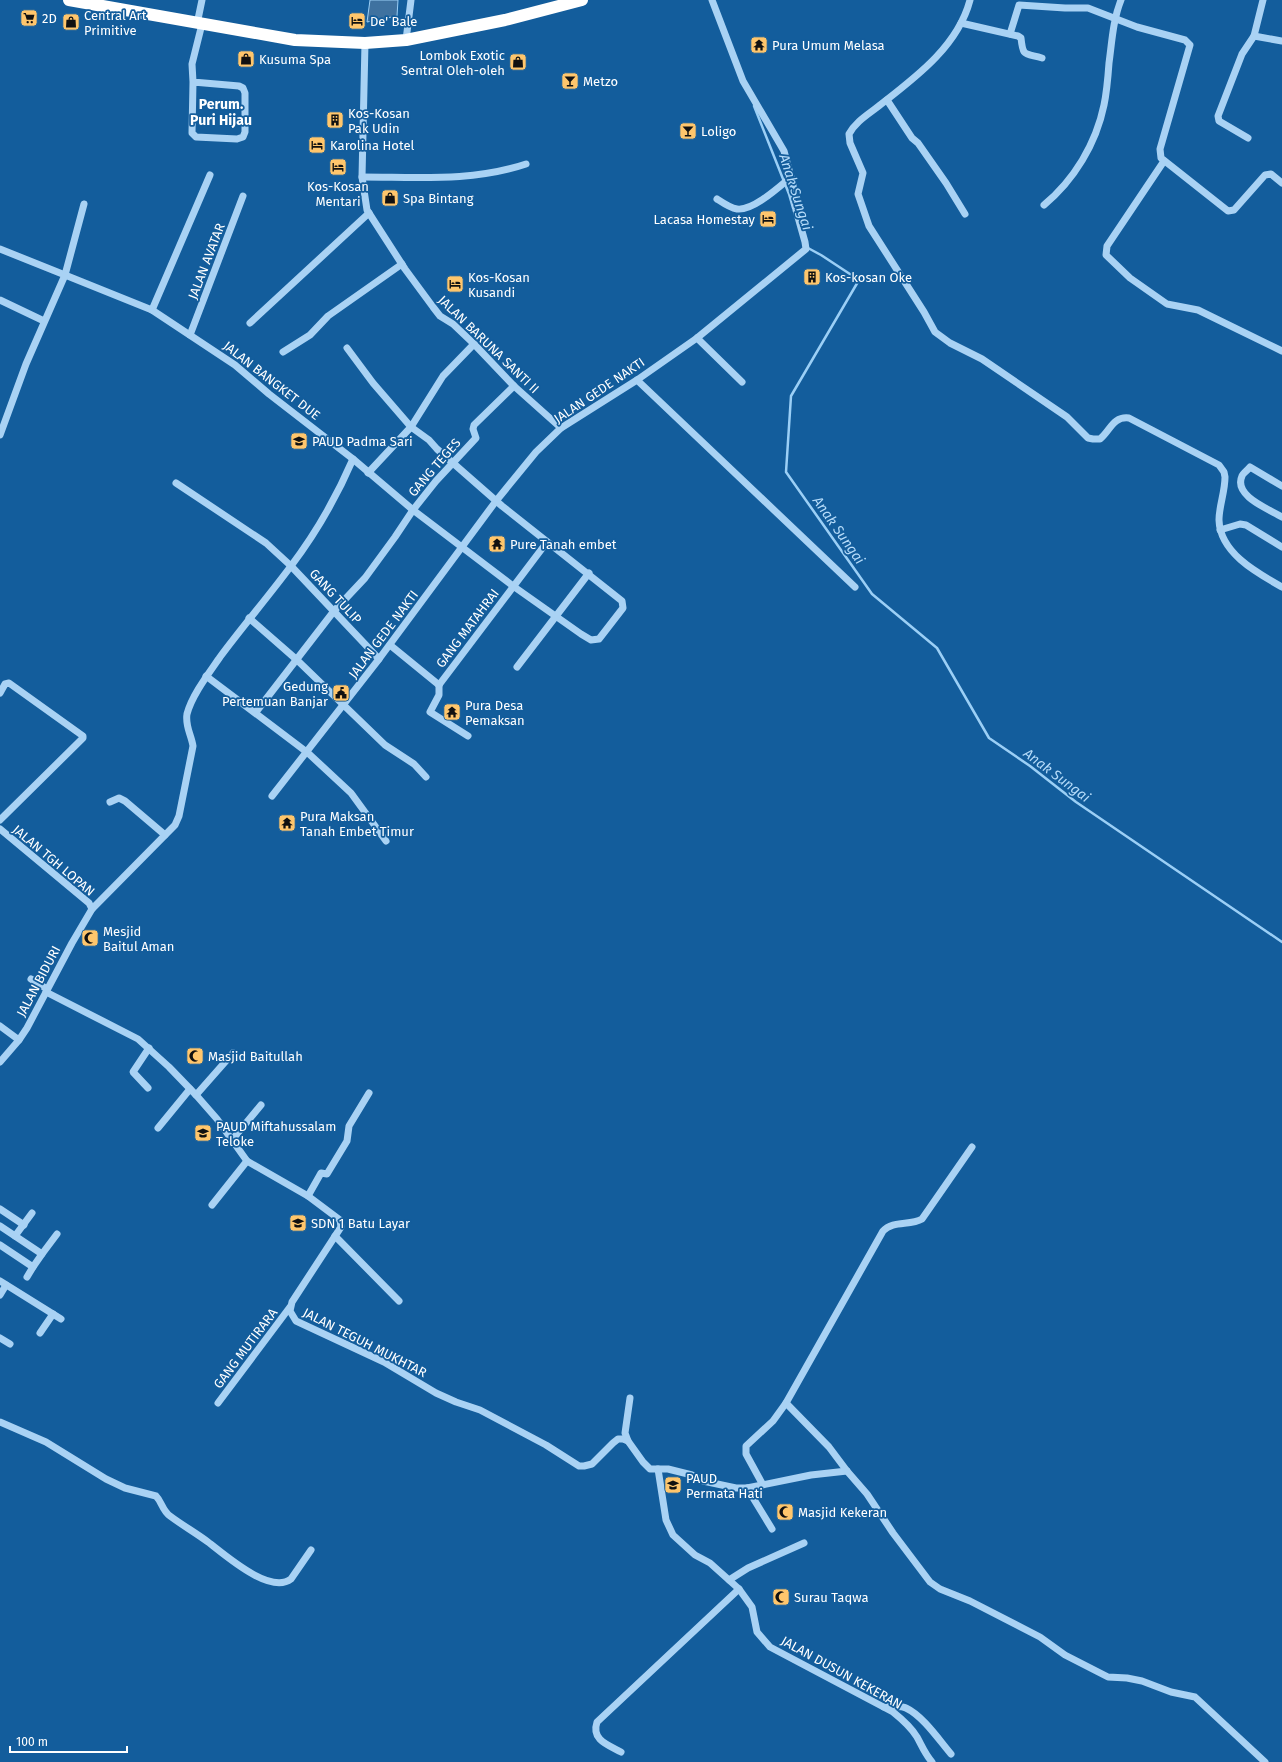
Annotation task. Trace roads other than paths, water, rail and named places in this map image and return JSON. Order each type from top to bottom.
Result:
[{"type":"highway","points":[[69,0],[295,40],[365,43],[406,40],[505,20],[545,5],[582,0]]},
{"type":"street","points":[[193,82],[239,86],[243,88],[245,93],[245,132],[243,137],[237,139],[198,137],[194,136],[191,131],[193,82],[192,64],[202,0]]},
{"type":"street","points":[[406,40],[411,0]]},
{"type":"street","name":"JALAN GEDE NAKTI","points":[[272,796],[308,753],[496,501],[536,452],[562,428],[637,380],[697,338],[806,248],[786,180],[784,151],[743,81],[712,0]]},
{"type":"street","points":[[970,0],[967,11],[961,23],[940,53],[925,70],[858,122],[848,137],[863,173],[859,196],[869,226],[921,307],[935,332],[950,343],[982,359],[1067,417],[1088,438],[1093,440],[1100,439],[1115,422],[1121,418],[1129,418],[1219,464],[1224,472],[1225,478],[1219,519],[1220,530],[1224,541],[1235,555],[1282,588]]},
{"type":"street","points":[[1065,8],[1067,0]]},
{"type":"street","points":[[1044,205],[1069,181],[1082,161],[1092,140],[1104,105],[1115,17],[1121,0]]},
{"type":"street","points":[[1248,138],[1219,121],[1218,116],[1242,54],[1254,36],[1261,15],[1263,0]]},
{"type":"street","points":[[1010,34],[1019,5],[1088,8],[1115,17],[1137,27],[1185,40],[1189,43],[1187,57],[1160,149],[1160,156],[1164,161],[1228,211],[1234,210],[1265,174],[1271,174],[1282,183]]},
{"type":"street","points":[[961,23],[1018,36],[1021,38],[1021,49],[1024,53],[1042,58]]},
{"type":"street","points":[[1254,36],[1282,41]]},
{"type":"street","name":"JALAN BARUNA SANTI II","points":[[365,43],[362,176],[363,193],[369,214],[402,264],[440,316],[453,324],[514,386],[562,428]]},
{"type":"street","points":[[887,100],[912,138],[918,143],[946,183],[965,214]]},
{"type":"street","points":[[1164,161],[1107,246],[1106,255],[1130,278],[1167,304],[1198,310],[1282,351]]},
{"type":"street","points":[[362,176],[469,177],[513,169],[526,164]]},
{"type":"street","points":[[152,310],[210,174]]},
{"type":"street","points":[[717,199],[732,208],[745,208],[770,193],[786,180]]},
{"type":"street","name":"JALAN AVATAR","points":[[190,335],[243,196]]},
{"type":"street","points":[[0,435],[16,390],[44,321],[65,275],[84,204]]},
{"type":"street","points":[[250,323],[369,214]]},
{"type":"street","points":[[0,249],[65,275]]},
{"type":"street","points":[[283,352],[310,335],[328,316],[402,264]]},
{"type":"street","name":"JALAN BANGKET DUE","points":[[65,275],[152,310],[235,365],[269,394],[353,459],[413,510],[513,586],[591,640],[599,639],[622,610],[624,605],[622,601],[589,573]]},
{"type":"street","points":[[0,300],[44,321]]},
{"type":"street","points":[[697,338],[742,382]]},
{"type":"street","points":[[368,473],[411,427],[443,376],[474,344]]},
{"type":"street","points":[[347,348],[411,427],[429,440],[496,501],[589,573],[517,667]]},
{"type":"street","points":[[637,380],[855,587]]},
{"type":"street","name":"GANG TEGES","points":[[256,712],[334,611],[365,578],[413,510],[476,437],[473,429],[474,425],[514,386]]},
{"type":"street","name":"JALAN BIDURI","points":[[0,1062],[19,1040],[92,909],[175,825],[179,816],[193,746],[192,738],[186,727],[187,715],[206,676],[249,618],[291,566],[326,515],[353,459]]},
{"type":"street","points":[[1282,486],[1250,467],[1242,476],[1240,487],[1244,495],[1282,516]]},
{"type":"street","name":"GANG TULIP","points":[[176,483],[266,543],[291,566],[379,659]]},
{"type":"street","points":[[1220,530],[1240,524],[1246,525],[1282,547]]},
{"type":"street","name":"GANG MATAHRAI","points":[[439,685],[547,542]]},
{"type":"street","points":[[249,618],[297,660],[385,745],[414,764],[426,777]]},
{"type":"street","points":[[390,645],[439,685],[439,695],[430,712],[468,736]]},
{"type":"street","points":[[206,676],[256,712],[308,753],[351,793],[386,841]]},
{"type":"street","points":[[0,692],[5,684],[9,683],[83,738],[0,820]]},
{"type":"street","points":[[110,802],[119,798],[125,801],[165,835]]},
{"type":"street","name":"JALAN TGH LOPAN","points":[[0,829],[89,903],[92,909]]},
{"type":"street","name":"JALAN TEGUH MUKHTAR","points":[[31,979],[47,990],[132,1035],[149,1048],[196,1094],[217,1119],[247,1161],[308,1196],[340,1220],[341,1227],[290,1306],[291,1315],[296,1321],[384,1362],[436,1393],[486,1413],[546,1445],[579,1466],[592,1464],[618,1439],[628,1441]]},
{"type":"street","points":[[0,1026],[19,1040]]},
{"type":"street","points":[[148,1088],[133,1072],[149,1048]]},
{"type":"street","points":[[196,1094],[233,1053]]},
{"type":"street","points":[[158,1128],[190,1089]]},
{"type":"street","points":[[308,1196],[321,1174],[327,1174],[347,1141],[349,1126],[369,1093]]},
{"type":"street","points":[[232,1140],[261,1105]]},
{"type":"street","points":[[763,1485],[746,1454],[745,1449],[772,1421],[786,1403],[883,1231],[894,1224],[918,1221],[922,1219],[972,1147]]},
{"type":"street","points":[[212,1205],[247,1161]]},
{"type":"street","points":[[0,1209],[24,1225]]},
{"type":"street","points":[[16,1236],[32,1213]]},
{"type":"street","points":[[0,1226],[42,1254]]},
{"type":"street","points":[[27,1277],[42,1254],[58,1234]]},
{"type":"street","points":[[335,1236],[399,1301]]},
{"type":"street","points":[[0,1245],[33,1267]]},
{"type":"street","points":[[0,1295],[3,1283],[61,1319]]},
{"type":"street","name":"GANG MUTIRARA","points":[[218,1403],[290,1306]]},
{"type":"street","points":[[40,1333],[53,1314]]},
{"type":"street","points":[[0,1338],[10,1344]]},
{"type":"street","points":[[630,1398],[625,1433],[628,1441],[643,1462],[655,1469],[668,1469],[692,1475],[712,1484],[747,1488],[811,1475],[847,1472]]},
{"type":"street","points":[[786,1403],[829,1447],[847,1472],[867,1494],[893,1533],[930,1582],[935,1586],[970,1601],[1040,1637],[1065,1654],[1108,1677],[1127,1678],[1142,1681],[1171,1692],[1195,1697],[1265,1762]]},
{"type":"street","points":[[0,1422],[46,1442],[106,1480],[126,1488],[156,1496],[160,1499],[165,1513],[239,1565],[264,1579],[282,1583],[292,1579],[311,1550]]},
{"type":"street","name":"JALAN DUSUN KEKERAN","points":[[655,1469],[666,1520],[673,1535],[694,1555],[710,1564],[739,1588],[752,1607],[757,1632],[770,1647],[884,1707],[905,1721],[932,1762]]},
{"type":"street","points":[[747,1488],[772,1529]]},
{"type":"street","points":[[729,1580],[748,1568],[804,1543]]},
{"type":"street","points":[[621,1752],[597,1737],[595,1727],[597,1722],[739,1588]]},
{"type":"street","points":[[884,1707],[901,1707],[912,1712],[929,1728],[951,1754]]},
{"type":"water","points":[[370,0],[398,0],[397,16],[367,22]]},
{"type":"waterway","name":"Anak Sungai","points":[[754,106],[789,194],[793,208]]},
{"type":"waterway","name":"Anak Sungai","points":[[808,248],[859,280],[791,396],[786,472],[872,594],[937,648],[989,738],[1030,766],[1076,802],[1282,942]]},
{"type":"place","name":"2D","points":[[29,18]]},
{"type":"place","name":"De' Bale","points":[[357,21]]},
{"type":"place","name":"Central Art Primitive","points":[[71,22]]},
{"type":"place","name":"Pura Umum Melasa","points":[[759,45]]},
{"type":"place","name":"Kusuma Spa","points":[[246,59]]},
{"type":"place","name":"Lombok Exotic Sentral Oleh-oleh","points":[[518,62]]},
{"type":"place","name":"Metzo","points":[[570,81]]},
{"type":"place","name":"Kos-Kosan Pak Udin","points":[[335,120]]},
{"type":"place","name":"Loligo","points":[[688,131]]},
{"type":"place","name":"Karolina Hotel","points":[[317,145]]},
{"type":"place","name":"Kos-Kosan Mentari","points":[[338,167]]},
{"type":"place","name":"Spa Bintang","points":[[390,198]]},
{"type":"place","name":"Lacasa Homestay","points":[[768,219]]},
{"type":"place","name":"Kos-kosan Oke","points":[[812,277]]},
{"type":"place","name":"Kos-Kosan Kusandi","points":[[455,284]]},
{"type":"place","name":"PAUD Padma Sari","points":[[299,441]]},
{"type":"place","name":"Pure Tanah embet","points":[[497,544]]},
{"type":"place","name":"Gedung Pertemuan Banjar","points":[[341,693]]},
{"type":"place","name":"Pura Desa Pemaksan","points":[[452,712]]},
{"type":"place","name":"Pura Maksan Tanah Embet Timur","points":[[287,823]]},
{"type":"place","name":"Mesjid Baitul Aman","points":[[90,938]]},
{"type":"place","name":"Masjid Baitullah","points":[[195,1056]]},
{"type":"place","name":"PAUD Miftahussalam Teloke","points":[[203,1133]]},
{"type":"place","name":"SDN 1 Batu Layar","points":[[298,1223]]},
{"type":"place","name":"PAUD Permata Hati","points":[[673,1485]]},
{"type":"place","name":"Masjid Kekeran","points":[[785,1512]]},
{"type":"place","name":"Surau Taqwa","points":[[781,1597]]},
{"type":"district","name":"Perum. Puri Hijau","points":[[221,112]]}]
